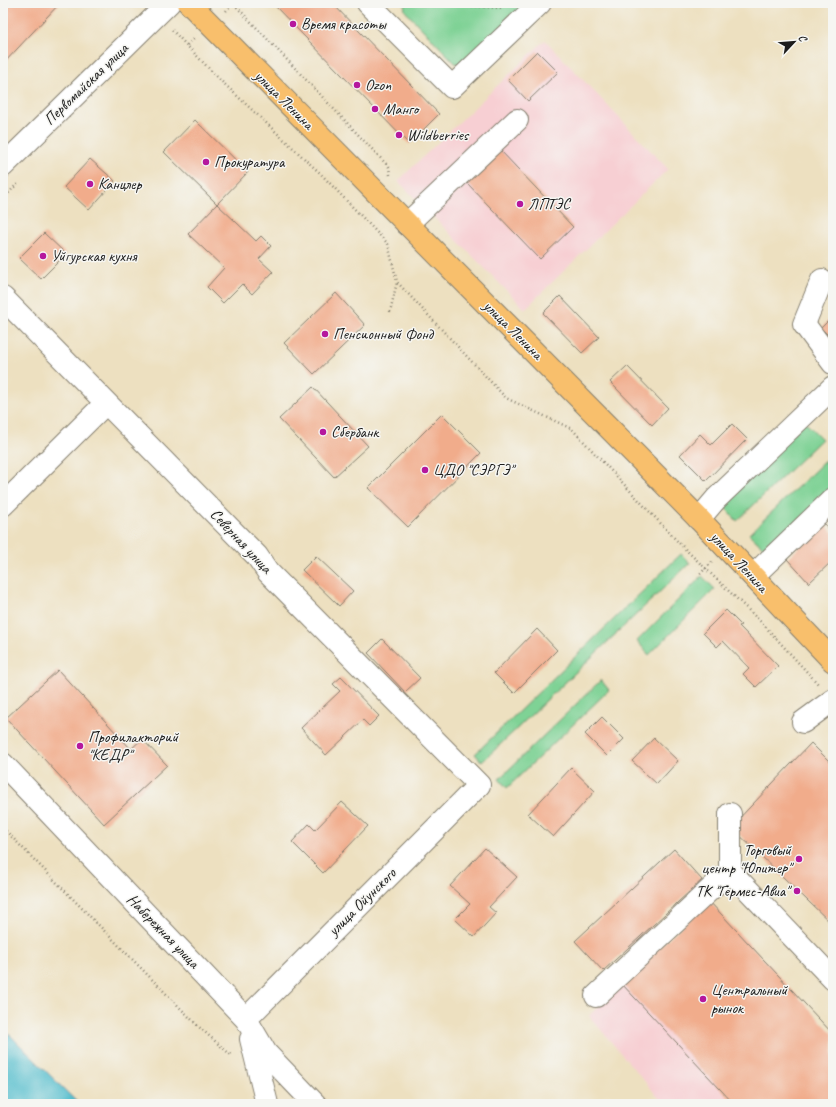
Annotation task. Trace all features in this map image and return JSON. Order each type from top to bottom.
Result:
[{"type":"main road","name":"улица Ленина","points":[[189,3],[699,519],[833,662]]},
{"type":"street","points":[[378,6],[452,87],[535,8]]},
{"type":"street","name":"Первомайская улица","points":[[3,166],[162,10]]},
{"type":"street","points":[[407,224],[518,120]]},
{"type":"street","points":[[822,280],[804,324],[833,363]]},
{"type":"street","name":"Северная улица","points":[[3,298],[257,556],[268,572],[478,785]]},
{"type":"street","points":[[699,519],[716,499],[833,387]]},
{"type":"street","points":[[3,505],[106,403]]},
{"type":"street","points":[[753,576],[833,499]]},
{"type":"street","points":[[803,722],[828,694]]},
{"type":"street","name":"Набережная улица","points":[[3,764],[246,1018],[266,1053],[315,1104]]},
{"type":"street","name":"улица Ойунского","points":[[246,1018],[478,785]]},
{"type":"street","points":[[730,814],[730,871],[833,978]]},
{"type":"street","points":[[596,996],[730,871]]},
{"type":"street","points":[[246,1018],[267,1104]]},
{"type":"path","points":[[404,3],[487,4],[535,8]]},
{"type":"path","points":[[162,10],[173,31],[219,79],[321,174],[388,244],[398,282],[506,398],[572,429],[680,544],[762,623],[828,694]]},
{"type":"path","points":[[390,312],[398,282]]},
{"type":"path","points":[[3,828],[199,1027]]},
{"type":"shaded area","points":[[545,40],[668,169],[525,309],[398,181]]},
{"type":"shaded area","name":"Центральный рынок","points":[[709,901],[833,1034],[833,1104],[664,1104],[589,1016],[621,983]]},
{"type":"green space","points":[[404,3],[531,3],[464,65],[455,63],[405,11]]},
{"type":"green space","points":[[805,422],[822,439],[737,521],[720,502]]},
{"type":"green space","points":[[833,453],[833,488],[767,551],[749,534]]},
{"type":"green space","points":[[681,554],[690,563],[482,762],[475,754]]},
{"type":"green space","points":[[702,576],[715,589],[649,655],[637,641]]},
{"type":"green space","points":[[601,680],[609,690],[507,788],[499,779]]},
{"type":"water","points":[[3,1028],[79,1104],[3,1104]]},
{"type":"building","points":[[3,3],[60,3],[3,64]]},
{"type":"building","points":[[272,3],[332,3],[439,114],[409,144]]},
{"type":"building","points":[[537,51],[558,72],[528,101],[508,80]]},
{"type":"building","name":"Прокуратура","points":[[195,120],[248,172],[217,204],[164,152]]},
{"type":"building","name":"ЛПТЭС","points":[[500,150],[573,227],[540,259],[466,182]]},
{"type":"building","name":"Канцлер","points":[[90,159],[115,181],[89,210],[64,187]]},
{"type":"building","points":[[217,204],[256,241],[261,236],[271,246],[259,259],[273,272],[252,294],[242,284],[223,303],[207,287],[224,268],[188,234]]},
{"type":"building","name":"Уйгурская кухня","points":[[44,233],[66,254],[41,279],[19,258]]},
{"type":"building","name":"Пенсионный Фонд","points":[[336,293],[365,325],[314,374],[284,343]]},
{"type":"building","points":[[560,296],[599,337],[582,353],[543,313]]},
{"type":"building","points":[[833,316],[833,340],[821,328]]},
{"type":"building","points":[[627,366],[668,408],[652,425],[610,382]]},
{"type":"building","name":"Сбербанк","points":[[313,387],[368,446],[334,477],[279,419]]},
{"type":"building","name":"ЦДО \"СЭРГЭ\"","points":[[442,414],[481,453],[408,527],[368,488]]},
{"type":"building","points":[[732,424],[747,439],[706,481],[680,455],[700,434],[711,445]]},
{"type":"building","points":[[824,523],[833,533],[833,560],[809,583],[787,559]]},
{"type":"building","points":[[316,556],[353,591],[339,606],[302,570]]},
{"type":"building","points":[[726,610],[741,625],[739,626],[778,666],[756,687],[743,674],[749,668],[723,641],[717,647],[703,633]]},
{"type":"building","points":[[537,629],[557,650],[514,693],[494,673]]},
{"type":"building","points":[[382,639],[420,678],[405,692],[368,653]]},
{"type":"building","name":"Профилакторий \"КЕДР\"","points":[[58,670],[131,749],[142,739],[167,765],[104,824],[6,718]]},
{"type":"building","points":[[341,677],[379,716],[369,726],[363,720],[326,755],[301,728],[340,691],[333,684]]},
{"type":"building","points":[[602,717],[624,739],[607,756],[585,734]]},
{"type":"building","points":[[654,738],[678,761],[657,784],[632,761]]},
{"type":"building","name":"Торговый центр \"Юпитер\"","points":[[811,743],[833,765],[833,925],[731,827]]},
{"type":"building","points":[[571,768],[595,791],[553,837],[528,814]]},
{"type":"building","points":[[342,802],[368,826],[323,873],[292,842],[309,824],[315,830]]},
{"type":"building","points":[[485,848],[517,877],[489,907],[496,913],[474,937],[455,919],[470,904],[450,886]]},
{"type":"building","points":[[674,849],[702,880],[603,971],[575,941]]},
{"type":"building","name":"Центральный рынок","points":[[709,901],[833,1034],[833,1104],[734,1104],[621,983]]},
{"type":"place","name":"Время красоты","points":[[293,24]]},
{"type":"place","name":"Ozon","points":[[357,85]]},
{"type":"place","name":"Манго","points":[[375,109]]},
{"type":"place","name":"Wildberries","points":[[399,135]]},
{"type":"place","name":"Прокуратура","points":[[206,162]]},
{"type":"place","name":"Канцлер","points":[[90,184]]},
{"type":"place","name":"ЛПТЭС","points":[[520,204]]},
{"type":"place","name":"Уйгурская кухня","points":[[43,256]]},
{"type":"place","name":"Пенсионный Фонд","points":[[325,334]]},
{"type":"place","name":"Сбербанк","points":[[323,432]]},
{"type":"place","name":"ЦДО \"СЭРГЭ\"","points":[[425,470]]},
{"type":"place","name":"Профилакторий \"КЕДР\"","points":[[80,746]]},
{"type":"place","name":"Торговый центр \"Юпитер\"","points":[[799,859]]},
{"type":"place","name":"ТК \"Гермес-Авиа\"","points":[[797,891]]},
{"type":"place","name":"Центральный рынок","points":[[703,999]]}]
